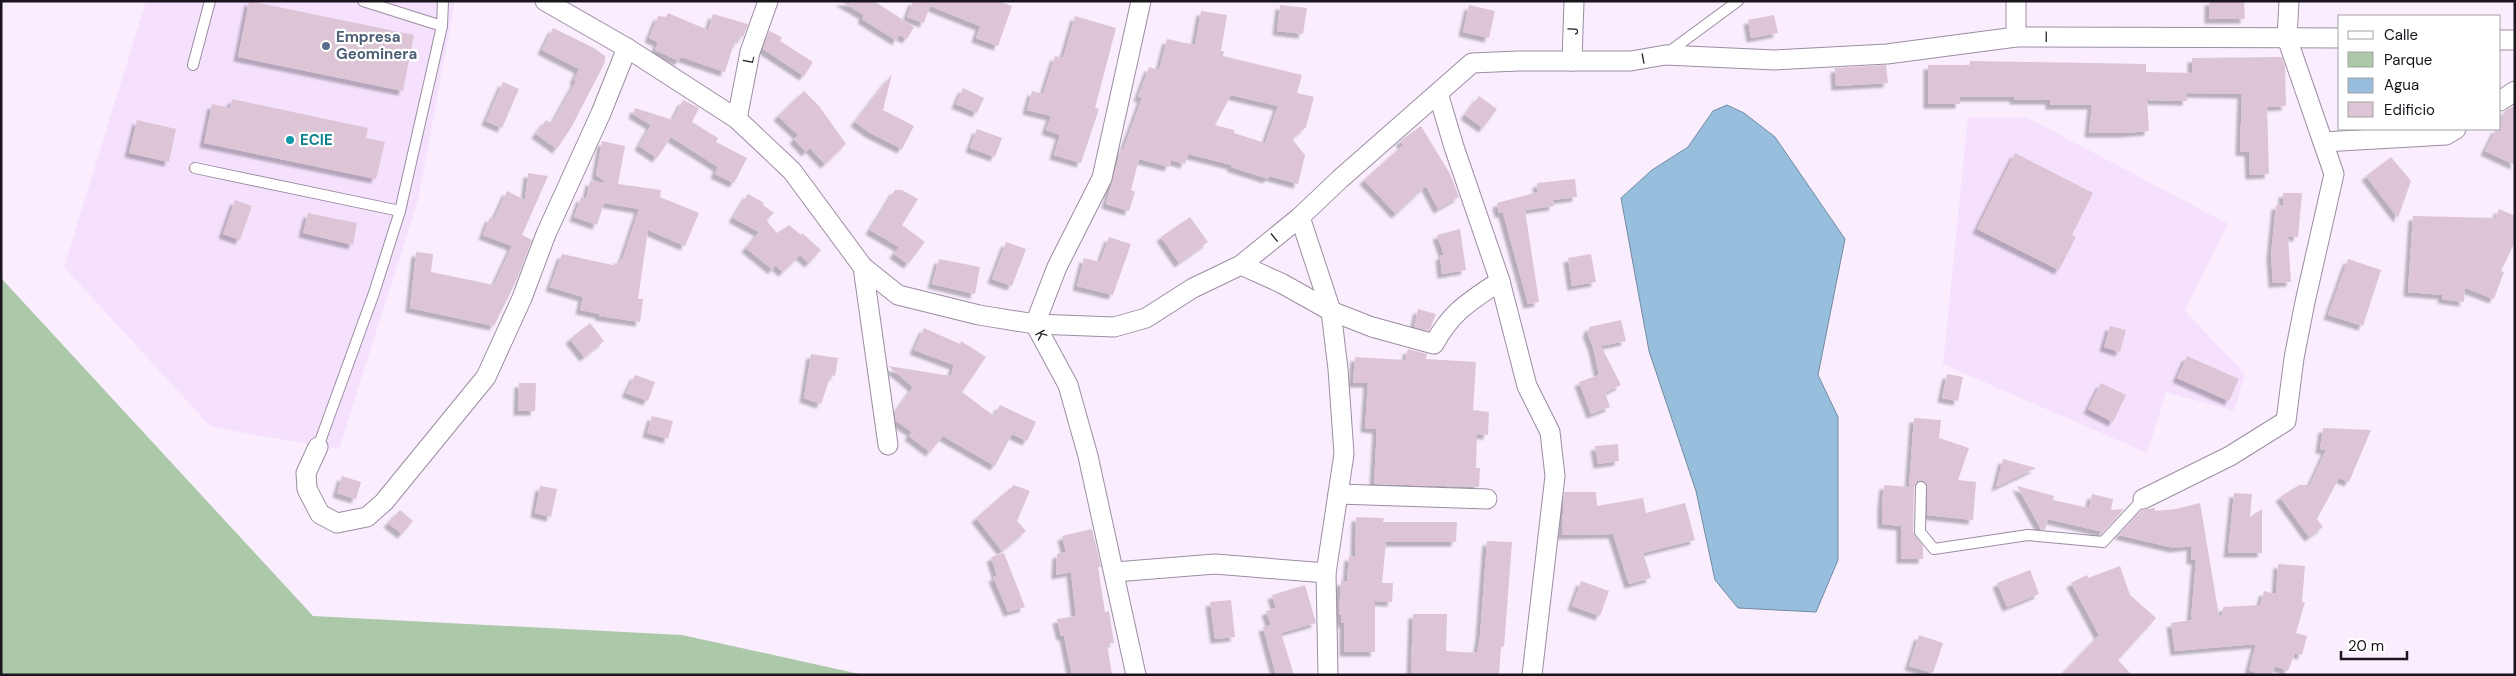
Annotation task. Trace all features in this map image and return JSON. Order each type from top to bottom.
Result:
[{"type":"street","points":[[545,1],[627,48],[736,119],[792,171],[863,267],[888,445]]},
{"type":"street","name":"L","points":[[736,119],[750,52],[768,1]]},
{"type":"street","name":"K","points":[[1136,675],[1115,572],[1088,456],[1068,385],[1035,324],[1057,267],[1102,178],[1141,1]]},
{"type":"street","name":"J","points":[[1572,61],[1574,1]]},
{"type":"street","points":[[2016,1],[2016,37]]},
{"type":"street","points":[[2142,499],[2230,456],[2286,421],[2301,321],[2334,174],[2287,38],[2289,1]]},
{"type":"street","name":"I","points":[[863,267],[898,295],[979,315],[1035,324],[1114,327],[1146,318],[1193,288],[1241,265],[1300,216],[1472,63],[1631,61],[1665,55],[1775,60],[1887,54],[2016,37],[2338,38]]},
{"type":"street","points":[[2501,40],[2515,40]]},
{"type":"street","points":[[318,447],[306,473],[307,489],[320,514],[338,523],[367,517],[384,502],[486,377],[522,298],[546,234],[601,113],[627,48]]},
{"type":"street","points":[[2501,100],[2515,91]]},
{"type":"street","points":[[1438,93],[1454,148],[1500,281],[1527,386],[1550,432],[1555,476],[1532,675]]},
{"type":"street","points":[[2323,142],[2446,136],[2455,130]]},
{"type":"street","points":[[1300,216],[1331,311],[1338,369],[1344,454],[1326,573],[1328,675]]},
{"type":"street","points":[[1241,265],[1281,283],[1331,311],[1381,330],[1434,344],[1445,323],[1465,305],[1500,281]]},
{"type":"street","points":[[1338,494],[1487,499]]},
{"type":"street","points":[[1115,572],[1215,564],[1326,573]]},
{"type":"lane","points":[[192,65],[210,1]]},
{"type":"lane","points":[[363,1],[442,26]]},
{"type":"lane","points":[[318,447],[374,293],[400,211],[442,26],[443,1]]},
{"type":"lane","points":[[1665,55],[1738,1]]},
{"type":"lane","points":[[195,168],[400,211]]},
{"type":"lane","points":[[1921,487],[1920,532],[1934,549],[2028,535],[2103,542],[2142,499]]},
{"type":"shaded area","points":[[146,1],[455,1],[418,200],[339,449],[211,427],[64,267]]},
{"type":"shaded area","points":[[1968,117],[2028,118],[2228,224],[2185,311],[2245,374],[2234,411],[2166,392],[2147,453],[1943,364]]},
{"type":"green space","points":[[1,278],[313,616],[682,635],[864,675],[1,675]]},
{"type":"water","points":[[1727,105],[1744,113],[1775,137],[1845,239],[1818,375],[1838,417],[1838,560],[1816,612],[1738,608],[1715,580],[1696,491],[1649,351],[1621,198],[1652,170],[1688,147],[1713,111]]},
{"type":"building","name":"Empresa Geominera","points":[[249,1],[414,35],[403,91],[238,57]]},
{"type":"building","points":[[840,1],[874,1],[914,27],[907,39],[899,35],[897,41],[862,19],[864,15]]},
{"type":"building","points":[[913,1],[998,1],[1012,6],[998,46],[976,38],[980,26],[930,6],[924,23],[907,17]]},
{"type":"building","points":[[2209,1],[2244,1],[2245,19],[2209,19]]},
{"type":"building","points":[[1280,5],[1307,8],[1303,34],[1277,31]]},
{"type":"building","points":[[1469,5],[1495,11],[1489,38],[1463,32]]},
{"type":"building","points":[[1201,11],[1227,15],[1221,51],[1224,51],[1223,56],[1302,75],[1297,93],[1314,97],[1306,127],[1292,139],[1305,155],[1298,184],[1269,176],[1268,179],[1231,167],[1232,165],[1188,154],[1185,164],[1171,160],[1169,167],[1139,159],[1131,190],[1135,192],[1129,211],[1106,204],[1121,149],[1123,150],[1142,98],[1138,97],[1149,67],[1159,70],[1167,39],[1195,45]],"holes":[[[1231,95],[1278,106],[1265,143],[1234,133],[1234,130],[1215,125]]]},
{"type":"building","points":[[668,13],[708,30],[713,14],[748,24],[743,37],[740,36],[737,44],[734,43],[725,72],[681,57],[679,61],[655,50],[658,42],[649,38],[658,16],[666,17]]},
{"type":"building","points":[[1774,15],[1778,33],[1751,38],[1748,20]]},
{"type":"building","points":[[1075,16],[1116,28],[1095,108],[1099,109],[1081,163],[1054,155],[1060,135],[1046,130],[1051,116],[1027,110],[1032,91],[1043,94],[1055,56],[1063,58]]},
{"type":"building","points":[[553,28],[594,48],[605,56],[605,62],[572,126],[557,149],[536,134],[546,120],[552,124],[576,81],[574,80],[579,69],[542,50]]},
{"type":"building","points":[[769,31],[782,37],[780,41],[813,62],[804,76],[763,49]]},
{"type":"building","points":[[2282,57],[2285,66],[2286,106],[2267,107],[2269,174],[2250,175],[2249,152],[2240,151],[2242,94],[2187,93],[2187,101],[2147,100],[2149,131],[2124,133],[2089,133],[2092,105],[2050,105],[2050,100],[2014,100],[2014,97],[1960,97],[1960,104],[1928,104],[1928,65],[1970,65],[1970,61],[2146,64],[2146,72],[2192,73],[2192,58]]},
{"type":"building","points":[[1886,65],[1888,83],[1836,86],[1835,68]]},
{"type":"building","points":[[892,74],[883,110],[914,126],[902,149],[870,133],[855,122]]},
{"type":"building","points":[[503,82],[519,89],[502,128],[486,121]]},
{"type":"building","points":[[963,88],[984,98],[977,113],[956,104]]},
{"type":"building","points":[[804,91],[819,106],[846,144],[825,164],[810,148],[806,152],[794,139],[798,135],[778,116]]},
{"type":"building","points":[[1479,96],[1497,109],[1483,128],[1465,115]]},
{"type":"building","name":"ECIE","points":[[232,99],[368,128],[366,138],[385,142],[376,179],[204,143],[212,104],[230,108]]},
{"type":"building","points":[[683,100],[699,108],[692,122],[718,138],[716,142],[747,158],[734,183],[715,174],[718,167],[671,137],[657,158],[639,146],[651,125],[633,114],[635,108],[673,120]]},
{"type":"building","points":[[2515,105],[2515,165],[2485,151],[2496,130],[2501,130],[2501,119],[2505,111]]},
{"type":"building","points":[[137,120],[176,129],[169,162],[129,153]]},
{"type":"building","points":[[1421,126],[1450,174],[1459,197],[1438,209],[1426,186],[1396,214],[1364,180],[1403,145],[1400,141]]},
{"type":"building","points":[[977,129],[1002,138],[995,157],[970,148]]},
{"type":"building","points":[[602,141],[625,146],[618,184],[661,190],[660,197],[699,213],[685,246],[648,230],[638,299],[643,299],[640,322],[599,316],[600,314],[580,310],[583,297],[550,287],[562,254],[617,266],[618,259],[622,260],[639,209],[604,203],[597,225],[574,217],[581,197],[586,199],[590,181],[608,183],[596,175]]},
{"type":"building","points":[[2015,153],[2093,193],[2072,235],[2076,237],[2059,270],[1977,229]]},
{"type":"building","points":[[2391,157],[2411,181],[2398,218],[2366,176]]},
{"type":"building","points":[[528,173],[548,176],[522,235],[532,240],[518,277],[494,326],[410,308],[416,252],[433,254],[431,272],[494,285],[512,246],[483,235],[490,217],[494,219],[507,191],[525,200]]},
{"type":"building","points":[[1575,179],[1577,197],[1553,200],[1554,206],[1525,210],[1539,302],[1528,304],[1503,213],[1499,213],[1497,203],[1538,192],[1537,183]]},
{"type":"building","points":[[895,190],[902,190],[918,199],[902,225],[925,242],[908,264],[894,254],[899,247],[870,230]]},
{"type":"building","points":[[2283,193],[2302,193],[2298,237],[2288,236],[2291,282],[2273,283],[2271,255],[2276,205],[2283,205]]},
{"type":"building","points":[[748,194],[764,203],[763,205],[774,213],[766,220],[777,233],[789,225],[801,235],[802,233],[821,250],[809,263],[800,255],[783,272],[775,265],[773,270],[746,248],[759,232],[733,218]]},
{"type":"building","points":[[235,200],[252,206],[240,240],[223,234]]},
{"type":"building","points":[[2499,209],[2515,216],[2515,242],[2501,271],[2504,272],[2494,299],[2465,288],[2464,302],[2442,299],[2443,295],[2408,292],[2413,216],[2495,218]]},
{"type":"building","points":[[308,213],[357,223],[353,245],[303,233]]},
{"type":"building","points":[[1190,217],[1208,242],[1179,263],[1161,237]]},
{"type":"building","points":[[1460,229],[1466,270],[1442,274],[1440,256],[1444,255],[1437,235]]},
{"type":"building","points":[[1109,237],[1131,244],[1113,295],[1077,286],[1084,258],[1100,262]]},
{"type":"building","points":[[1006,242],[1026,249],[1012,286],[992,279]]},
{"type":"building","points":[[1591,254],[1596,282],[1572,286],[1568,258]]},
{"type":"building","points":[[939,259],[980,267],[975,294],[932,284]]},
{"type":"building","points":[[2348,259],[2381,270],[2363,326],[2328,315]]},
{"type":"building","points":[[1418,309],[1436,314],[1429,331],[1414,327]]},
{"type":"building","points":[[1621,320],[1626,341],[1601,346],[1621,385],[1605,393],[1610,407],[1591,414],[1579,382],[1599,375],[1593,347],[1587,332],[1589,327]]},
{"type":"building","points":[[590,323],[604,341],[584,357],[570,339]]},
{"type":"building","points":[[2110,326],[2126,330],[2120,352],[2104,347]]},
{"type":"building","points":[[924,328],[960,344],[961,341],[986,357],[962,392],[994,416],[1000,405],[1036,422],[1027,441],[1012,434],[995,466],[943,436],[930,452],[909,436],[912,432],[896,421],[895,413],[913,387],[888,366],[951,376],[954,365],[914,350]]},
{"type":"building","points":[[1408,349],[1427,354],[1426,359],[1476,362],[1473,410],[1489,412],[1488,435],[1477,434],[1476,468],[1480,468],[1479,487],[1374,484],[1377,429],[1365,428],[1368,383],[1353,383],[1355,357],[1405,360]]},
{"type":"building","points":[[811,354],[838,358],[835,376],[831,375],[821,404],[804,398]]},
{"type":"building","points":[[2187,356],[2239,379],[2229,401],[2177,378]]},
{"type":"building","points":[[1947,374],[1963,377],[1958,401],[1942,398]]},
{"type":"building","points":[[635,375],[655,382],[648,401],[626,393]]},
{"type":"building","points":[[519,383],[536,383],[535,411],[518,411]]},
{"type":"building","points":[[2101,383],[2126,395],[2113,422],[2088,409]]},
{"type":"building","points":[[652,416],[673,421],[668,439],[647,433]]},
{"type":"building","points":[[1914,418],[1941,420],[1939,438],[1969,448],[1958,480],[1976,482],[1973,520],[1927,515],[1927,484],[1924,481],[1917,481],[1914,487],[1913,532],[1923,546],[1923,559],[1901,559],[1901,526],[1882,524],[1882,504],[1884,485],[1909,487]]},
{"type":"building","points":[[2323,428],[2371,430],[2349,482],[2339,478],[2317,519],[2323,527],[2309,537],[2280,497],[2299,485],[2310,485],[2326,450],[2320,449]]},
{"type":"building","points":[[1618,444],[1619,461],[1598,464],[1595,446]]},
{"type":"building","points":[[2003,459],[2036,468],[1996,487]]},
{"type":"building","points":[[342,476],[361,482],[356,499],[337,493]]},
{"type":"building","points":[[1014,485],[1030,491],[1017,521],[1026,531],[1002,551],[976,518]]},
{"type":"building","points":[[540,486],[557,489],[551,517],[535,513]]},
{"type":"building","points":[[2017,486],[2054,496],[2053,500],[2089,508],[2092,494],[2113,499],[2111,510],[2124,509],[2103,532],[2048,519],[2045,530],[2041,529]]},
{"type":"building","points":[[1564,492],[1596,492],[1597,506],[1643,498],[1646,513],[1685,503],[1695,540],[1643,553],[1651,578],[1629,584],[1613,534],[1562,535]]},
{"type":"building","points":[[2234,493],[2252,494],[2250,517],[2262,509],[2262,553],[2228,553]]},
{"type":"building","points":[[2200,503],[2219,616],[2222,615],[2223,607],[2260,605],[2264,591],[2276,594],[2278,564],[2305,566],[2302,602],[2305,602],[2296,633],[2307,636],[2302,655],[2295,653],[2288,671],[2275,666],[2272,675],[2261,675],[2249,670],[2256,644],[2175,651],[2171,623],[2191,620],[2196,560],[2191,560],[2191,546],[2174,548],[2119,535],[2142,510],[2155,508],[2155,511],[2176,509]]},
{"type":"building","points":[[400,510],[413,521],[402,534],[388,523]]},
{"type":"building","points":[[1356,517],[1384,518],[1383,522],[1457,522],[1456,542],[1386,542],[1382,583],[1393,583],[1392,602],[1375,601],[1375,652],[1344,652],[1344,623],[1341,623],[1341,615],[1339,615],[1341,581],[1347,581],[1349,556],[1355,557]]},
{"type":"building","points":[[1092,529],[1101,567],[1098,567],[1105,612],[1109,611],[1114,643],[1107,644],[1112,675],[1072,675],[1064,636],[1061,636],[1057,619],[1076,616],[1071,572],[1056,575],[1057,554],[1066,552],[1062,536]]},
{"type":"building","points":[[1487,541],[1512,542],[1504,647],[1501,646],[1499,675],[1411,673],[1413,614],[1447,614],[1446,651],[1477,653]]},
{"type":"building","points":[[1004,553],[1025,607],[1008,612],[993,577],[997,576],[991,557]]},
{"type":"building","points":[[2120,566],[2130,595],[2156,618],[2118,660],[2132,675],[2061,675],[2099,635],[2071,583],[2087,575],[2088,578]]},
{"type":"building","points":[[2030,570],[2039,594],[2007,607],[1997,583]]},
{"type":"building","points":[[1581,581],[1609,591],[1600,616],[1572,606]]},
{"type":"building","points":[[1305,585],[1316,623],[1281,633],[1294,675],[1276,675],[1263,627],[1271,625],[1266,611],[1276,608],[1272,595]]},
{"type":"building","points":[[1231,600],[1235,637],[1215,639],[1210,602]]},
{"type":"building","points":[[1919,635],[1943,643],[1933,673],[1909,666]]},
{"type":"place","name":"Empresa Geominera","points":[[326,46]]},
{"type":"place","name":"ECIE","points":[[290,140]]}]
